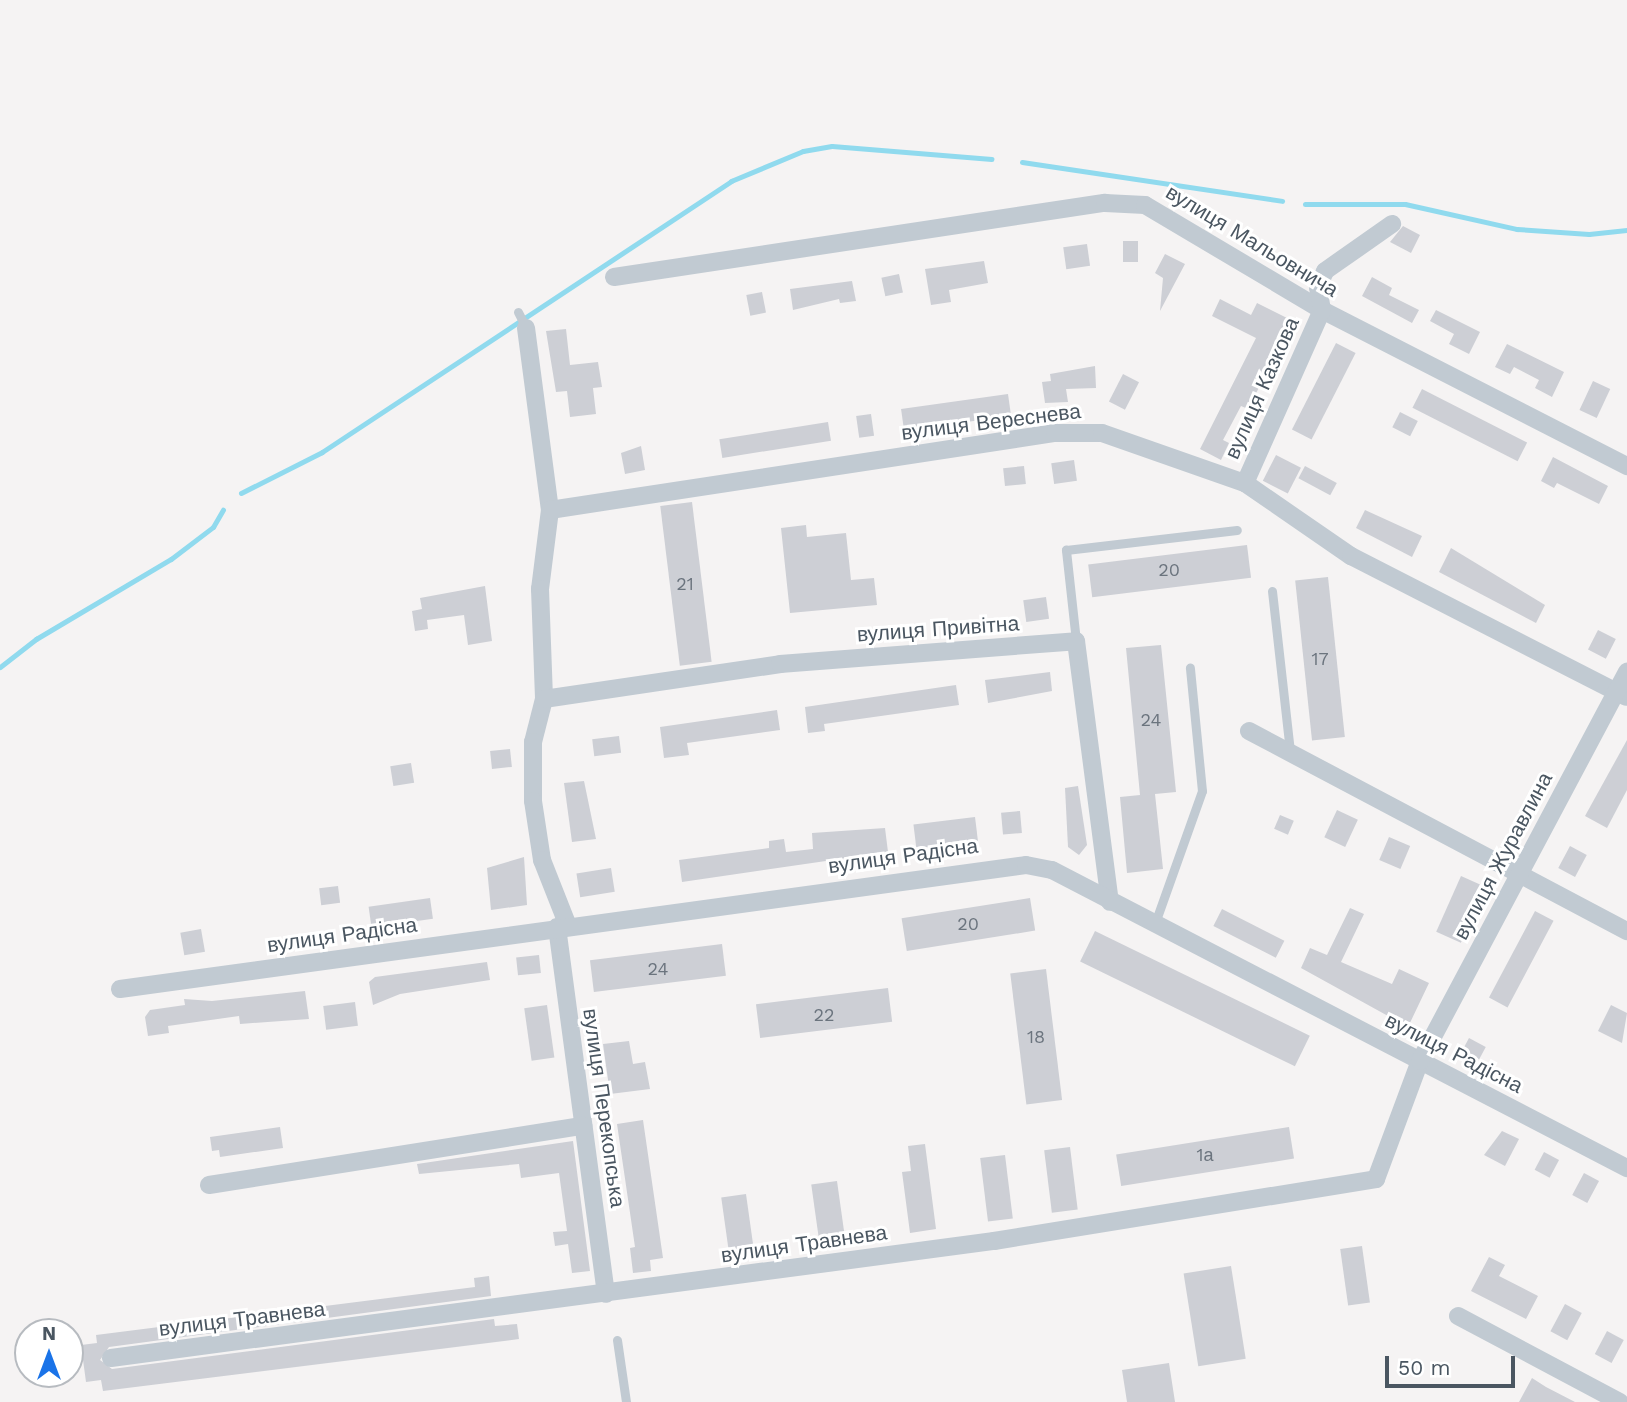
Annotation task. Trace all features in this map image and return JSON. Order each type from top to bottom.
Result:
[{"type":"street","name":"вулиця Мальовнича","points":[[614,277],[1128,203],[1165,212],[1322,310],[1627,466]]},
{"type":"street","name":"вулиця Казкова","points":[[1245,483],[1322,310],[1318,287],[1325,271],[1392,224]]},
{"type":"street","name":"вулиця Перекопська","points":[[522,320],[550,510],[540,589],[544,699],[533,742],[533,801],[542,860],[562,927],[583,1126],[606,1294]]},
{"type":"street","name":"вулиця Вереснева","points":[[550,510],[1081,431],[1128,438],[1245,483],[1351,556],[1622,695]]},
{"type":"street","name":"вулиця Привітна","points":[[544,699],[780,664],[1076,641]]},
{"type":"street","points":[[1076,641],[1110,902]]},
{"type":"street","name":"вулиця Журавлина","points":[[1420,1061],[1519,872],[1622,695],[1627,672]]},
{"type":"street","points":[[1249,731],[1627,931]]},
{"type":"street","name":"вулиця Радісна","points":[[120,989],[1026,865],[1052,870],[1153,927],[1627,1168]]},
{"type":"street","name":"вулиця Травнева","points":[[111,1359],[994,1241],[1376,1179],[1420,1061]]},
{"type":"street","points":[[209,1185],[583,1126]]},
{"type":"street","points":[[1458,1317],[1620,1402]]},
{"type":"lane","points":[[1076,641],[1066,550],[1237,530]]},
{"type":"lane","points":[[1272,591],[1290,752]]},
{"type":"lane","points":[[1153,927],[1202,791],[1190,668]]},
{"type":"lane","points":[[617,1340],[626,1402]]},
{"type":"building","points":[[1403,226],[1420,235],[1411,253],[1390,242]]},
{"type":"building","points":[[1123,241],[1138,241],[1138,262],[1123,262]]},
{"type":"building","points":[[1087,244],[1090,266],[1066,269],[1063,247]]},
{"type":"building","points":[[1165,254],[1185,264],[1160,311],[1163,278],[1155,273]]},
{"type":"building","points":[[984,261],[988,283],[949,290],[951,302],[931,305],[925,269]]},
{"type":"building","points":[[899,274],[903,293],[885,296],[881,278]]},
{"type":"building","points":[[1372,277],[1392,288],[1389,295],[1419,310],[1412,323],[1362,296]]},
{"type":"building","points":[[852,281],[856,301],[840,303],[839,299],[793,310],[790,289]]},
{"type":"building","points":[[762,292],[766,313],[750,316],[746,295]]},
{"type":"building","points":[[1220,299],[1251,315],[1257,303],[1293,321],[1248,409],[1241,406],[1223,440],[1229,443],[1221,460],[1200,449],[1256,338],[1212,316]]},
{"type":"building","points":[[1436,310],[1480,332],[1469,354],[1449,344],[1454,334],[1430,321]]},
{"type":"building","points":[[566,329],[570,365],[598,362],[602,387],[593,388],[596,414],[570,417],[567,391],[556,392],[546,331]]},
{"type":"building","points":[[1336,343],[1356,353],[1312,439],[1292,429]]},
{"type":"building","points":[[1507,344],[1564,372],[1552,397],[1535,388],[1539,380],[1514,367],[1510,374],[1495,367]]},
{"type":"building","points":[[1095,366],[1096,388],[1066,389],[1068,402],[1045,403],[1042,382],[1051,381],[1050,374]]},
{"type":"building","points":[[1123,374],[1139,382],[1125,410],[1109,402]]},
{"type":"building","points":[[1593,381],[1610,389],[1597,418],[1579,410]]},
{"type":"building","points":[[1422,389],[1527,443],[1518,461],[1412,408]]},
{"type":"building","points":[[1008,394],[1011,416],[904,431],[901,409]]},
{"type":"building","points":[[1400,412],[1418,421],[1410,436],[1392,427]]},
{"type":"building","points":[[871,414],[874,436],[859,438],[856,416]]},
{"type":"building","points":[[828,422],[831,441],[722,458],[719,439]]},
{"type":"building","points":[[641,446],[645,470],[625,474],[621,453]]},
{"type":"building","points":[[1276,455],[1301,468],[1288,494],[1263,481]]},
{"type":"building","points":[[1553,457],[1608,486],[1599,504],[1557,483],[1554,488],[1541,481]]},
{"type":"building","points":[[1074,460],[1077,481],[1054,484],[1051,463]]},
{"type":"building","points":[[1024,466],[1026,484],[1005,486],[1003,468]]},
{"type":"building","points":[[1305,466],[1337,483],[1330,495],[1298,478]]},
{"type":"building","points":[[692,502],[712,662],[680,666],[660,506]]},
{"type":"building","points":[[1365,510],[1422,536],[1412,557],[1356,528]]},
{"type":"building","points":[[806,525],[807,537],[846,533],[851,580],[874,578],[877,605],[790,613],[781,528]]},
{"type":"building","points":[[1247,545],[1251,578],[1092,597],[1088,564]]},
{"type":"building","points":[[1451,548],[1545,605],[1536,623],[1439,572]]},
{"type":"building","points":[[1328,577],[1345,737],[1312,741],[1295,580]]},
{"type":"building","points":[[485,586],[492,641],[468,645],[464,615],[427,620],[428,629],[415,631],[412,611],[422,609],[420,598]]},
{"type":"building","points":[[1046,597],[1049,619],[1026,622],[1023,600]]},
{"type":"building","points":[[1598,630],[1616,639],[1606,659],[1588,650]]},
{"type":"building","points":[[1161,645],[1176,792],[1155,794],[1163,869],[1127,873],[1120,797],[1140,795],[1126,648]]},
{"type":"building","points":[[1050,672],[1052,691],[988,703],[985,680]]},
{"type":"building","points":[[956,685],[959,705],[824,724],[825,731],[808,733],[805,707]]},
{"type":"building","points":[[777,710],[780,730],[687,743],[689,755],[664,758],[660,727]]},
{"type":"building","points":[[619,736],[621,753],[594,756],[592,739]]},
{"type":"building","points":[[1627,740],[1627,790],[1607,828],[1585,816]]},
{"type":"building","points":[[510,749],[512,767],[492,769],[490,751]]},
{"type":"building","points":[[411,763],[414,783],[393,786],[390,766]]},
{"type":"building","points":[[584,781],[596,839],[572,842],[564,783]]},
{"type":"building","points":[[1078,786],[1087,845],[1079,855],[1068,847],[1065,788]]},
{"type":"building","points":[[1337,810],[1358,820],[1345,847],[1324,837]]},
{"type":"building","points":[[1020,811],[1022,833],[1003,835],[1001,813]]},
{"type":"building","points":[[1280,815],[1294,821],[1288,835],[1274,829]]},
{"type":"building","points":[[975,817],[978,841],[916,848],[913,825]]},
{"type":"building","points":[[885,828],[888,852],[682,882],[679,860],[769,848],[769,841],[784,839],[786,852],[813,849],[812,833]]},
{"type":"building","points":[[1389,837],[1410,846],[1400,869],[1379,860]]},
{"type":"building","points":[[1570,846],[1587,855],[1575,877],[1558,868]]},
{"type":"building","points":[[524,857],[527,905],[491,910],[487,868]]},
{"type":"building","points":[[611,868],[615,892],[580,897],[576,873]]},
{"type":"building","points":[[1461,876],[1486,887],[1461,943],[1436,932]]},
{"type":"building","points":[[338,886],[340,903],[321,905],[319,888]]},
{"type":"building","points":[[430,898],[433,919],[372,927],[369,907]]},
{"type":"building","points":[[1030,898],[1035,931],[907,951],[902,918]]},
{"type":"building","points":[[1350,908],[1364,914],[1341,962],[1392,984],[1399,969],[1429,983],[1408,1027],[1301,968],[1310,948],[1327,955]]},
{"type":"building","points":[[1222,909],[1284,941],[1276,958],[1213,926]]},
{"type":"building","points":[[1535,911],[1554,921],[1508,1007],[1489,998]]},
{"type":"building","points":[[201,929],[205,952],[184,955],[180,933]]},
{"type":"building","points":[[1095,931],[1310,1036],[1295,1066],[1080,962]]},
{"type":"building","points":[[722,944],[726,976],[594,992],[590,960]]},
{"type":"building","points":[[539,955],[541,973],[518,975],[516,957]]},
{"type":"building","points":[[487,962],[490,980],[400,994],[373,1005],[369,982],[375,977]]},
{"type":"building","points":[[1046,969],[1062,1100],[1026,1104],[1010,973]]},
{"type":"building","points":[[888,988],[892,1022],[760,1038],[756,1004]]},
{"type":"building","points":[[305,991],[309,1019],[240,1024],[239,1016],[168,1026],[169,1033],[148,1036],[145,1017],[150,1010],[185,1005],[184,999],[212,1001]]},
{"type":"building","points":[[355,1002],[358,1026],[326,1030],[323,1006]]},
{"type":"building","points":[[547,1005],[554,1057],[532,1061],[524,1008]]},
{"type":"building","points":[[1611,1005],[1627,1013],[1622,1043],[1598,1031]]},
{"type":"building","points":[[1469,1038],[1486,1047],[1479,1059],[1462,1050]]},
{"type":"building","points":[[629,1041],[633,1064],[645,1062],[650,1089],[610,1094],[603,1044]]},
{"type":"building","points":[[643,1120],[663,1258],[650,1260],[651,1271],[633,1273],[630,1248],[635,1247],[617,1124]]},
{"type":"building","points":[[280,1127],[283,1148],[220,1157],[219,1150],[212,1151],[210,1137]]},
{"type":"building","points":[[1289,1127],[1294,1159],[1121,1186],[1116,1154]]},
{"type":"building","points":[[1502,1131],[1519,1139],[1505,1166],[1484,1155]]},
{"type":"building","points":[[573,1141],[590,1271],[572,1273],[568,1244],[555,1246],[553,1232],[567,1231],[559,1173],[521,1178],[519,1164],[419,1174],[417,1164]]},
{"type":"building","points":[[925,1144],[936,1229],[910,1233],[902,1172],[911,1171],[908,1146]]},
{"type":"building","points":[[1070,1147],[1078,1210],[1052,1213],[1044,1150]]},
{"type":"building","points":[[1544,1152],[1559,1160],[1550,1178],[1535,1170]]},
{"type":"building","points":[[1005,1155],[1013,1219],[988,1222],[980,1158]]},
{"type":"building","points":[[1584,1173],[1599,1181],[1587,1203],[1572,1195]]},
{"type":"building","points":[[837,1181],[845,1241],[820,1245],[811,1185]]},
{"type":"building","points":[[746,1194],[754,1251],[729,1255],[721,1197]]},
{"type":"building","points":[[1362,1246],[1370,1302],[1348,1306],[1340,1249]]},
{"type":"building","points":[[1489,1257],[1505,1265],[1499,1276],[1538,1296],[1526,1319],[1471,1291]]},
{"type":"building","points":[[1231,1266],[1246,1359],[1198,1366],[1184,1274]]},
{"type":"building","points":[[489,1276],[491,1296],[109,1347],[100,1360],[112,1369],[494,1319],[495,1326],[517,1324],[519,1339],[103,1391],[101,1380],[86,1382],[84,1345],[97,1343],[96,1335],[475,1287],[474,1278]]},
{"type":"building","points":[[1565,1304],[1582,1313],[1567,1340],[1550,1331]]},
{"type":"building","points":[[1607,1331],[1624,1340],[1612,1363],[1595,1354]]},
{"type":"building","points":[[1169,1363],[1175,1402],[1127,1402],[1122,1370]]},
{"type":"building","points":[[1532,1378],[1546,1387],[1575,1402],[1519,1402]]},
{"type":"waterway","points":[[241,493],[322,452],[731,181],[803,151],[832,146],[991,159]]},
{"type":"waterway","points":[[1022,162],[1282,201]]},
{"type":"waterway","points":[[1305,204],[1405,204],[1517,229],[1589,234],[1627,230]]},
{"type":"waterway","points":[[0,667],[36,639],[171,559],[213,527],[223,510]]}]
